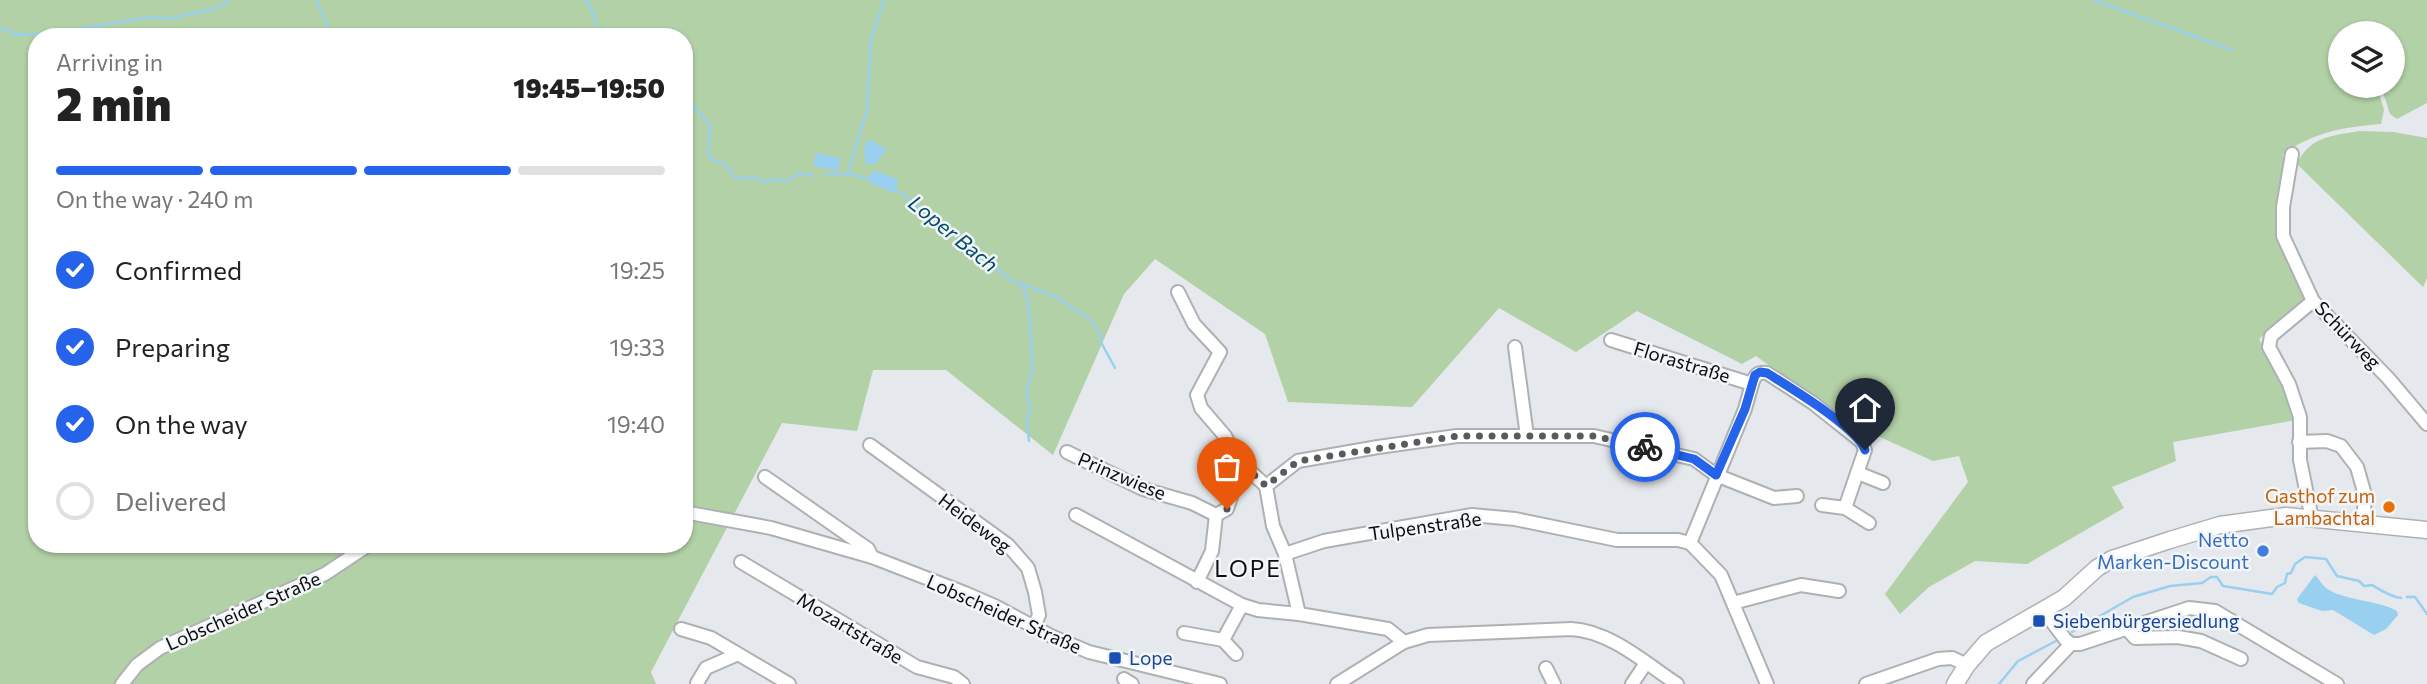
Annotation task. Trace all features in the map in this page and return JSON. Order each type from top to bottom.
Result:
[{"type":"main road","points":[[1955,684],[1986,643],[2064,598],[2097,568],[2112,559],[2220,525],[2286,516],[2427,530]]},
{"type":"street","name":"Schürweg","points":[[2292,154],[2283,207],[2283,236],[2313,301],[2388,378],[2427,424]]},
{"type":"street","points":[[1178,292],[1194,324],[1220,352],[1197,395],[1201,408],[1225,436],[1239,461],[1266,486],[1273,526],[1285,555],[1299,614]]},
{"type":"street","points":[[2312,519],[2300,460],[2300,417],[2289,384],[2269,347],[2269,342],[2271,336],[2313,301]]},
{"type":"street","name":"Florastraße","points":[[1611,340],[1752,384]]},
{"type":"street","points":[[1516,347],[1527,436]]},
{"type":"street","name":"Florastraße","points":[[1690,542],[1745,409],[1755,375],[1760,372],[1767,373],[1856,435],[1862,442],[1865,450],[1845,508]]},
{"type":"street","points":[[1266,486],[1298,461],[1457,436],[1594,436],[1694,459],[1716,475],[1774,498],[1797,496]]},
{"type":"street","points":[[2299,442],[2327,442],[2340,446],[2357,467],[2365,495],[2364,510],[2368,525]]},
{"type":"street","name":"Heideweg","points":[[870,445],[1008,545],[1028,568],[1039,615],[1034,627]]},
{"type":"street","name":"Prinzwiese","points":[[1067,452],[1143,489],[1192,503],[1216,515]]},
{"type":"street","points":[[1197,582],[1212,551],[1216,515],[1227,509],[1231,497],[1231,464],[1239,461]]},
{"type":"street","points":[[1857,473],[1883,483]]},
{"type":"street","name":"Lobscheider Straße","points":[[765,477],[868,549],[872,557]]},
{"type":"street","points":[[1822,505],[1845,508],[1869,523]]},
{"type":"street","name":"Lobscheider Straße","points":[[693,514],[771,528],[872,557],[975,597],[1089,652],[1220,684]]},
{"type":"street","points":[[1076,515],[1242,605],[1258,610],[1388,629],[1404,642]]},
{"type":"street","name":"Tulpenstraße","points":[[1285,555],[1324,541],[1472,515],[1515,519],[1617,540],[1690,542]]},
{"type":"street","points":[[1690,542],[1721,575],[1767,684]]},
{"type":"street","name":"Lobscheider Straße","points":[[122,684],[137,665],[160,648],[325,574],[356,553]]},
{"type":"street","name":"Mozartstraße","points":[[741,562],[917,667],[954,677],[963,684]]},
{"type":"street","points":[[1733,603],[1801,585],[1839,591]]},
{"type":"street","points":[[1223,640],[1242,605]]},
{"type":"street","points":[[2043,610],[2065,639],[2080,644],[2189,608],[2215,611],[2337,684]]},
{"type":"street","points":[[681,629],[711,638],[789,684]]},
{"type":"street","points":[[1337,684],[1404,642],[1428,635],[1586,629],[1605,637],[1677,684]]},
{"type":"street","points":[[2127,629],[2134,638],[2178,637],[2202,641],[2242,659]]},
{"type":"street","points":[[1184,633],[1223,640],[1236,654]]},
{"type":"street","points":[[2033,684],[2071,643]]},
{"type":"street","points":[[697,683],[706,668],[736,655]]},
{"type":"street","points":[[1866,684],[1938,659],[1952,658],[1967,665]]},
{"type":"street","points":[[1632,684],[1646,663]]},
{"type":"street","points":[[1546,668],[1554,684]]},
{"type":"green space","points":[[0,0],[2427,0],[2427,103],[2397,119],[2390,114],[2385,98],[2405,98],[2405,21],[2328,21],[2328,98],[2380,98],[2384,110],[2381,124],[2330,132],[2306,140],[2283,154],[2285,178],[2280,207],[2307,299],[2259,339],[2285,385],[2296,420],[2173,442],[2176,461],[2112,487],[2124,508],[2027,564],[1975,561],[1929,587],[1900,614],[1885,594],[1968,482],[1959,456],[1933,461],[1849,423],[1756,356],[1742,364],[1637,311],[1576,352],[1499,308],[1412,407],[1288,402],[1265,334],[1155,259],[1124,294],[1053,455],[946,370],[873,370],[857,431],[782,423],[651,672],[656,684],[0,684]]},
{"type":"green space","points":[[2359,131],[2393,132],[2427,138],[2427,278],[2423,287],[2297,164],[2315,143],[2331,136]]},
{"type":"water","points":[[868,139],[887,149],[875,165],[865,163],[864,149]]},
{"type":"water","points":[[816,153],[840,158],[838,171],[813,166]]},
{"type":"water","points":[[872,170],[898,179],[895,193],[869,183]]},
{"type":"water","points":[[2315,575],[2333,592],[2389,607],[2397,611],[2398,615],[2386,629],[2374,635],[2333,610],[2322,611],[2299,603],[2297,599]]},
{"type":"waterway","name":"Loper Bach","points":[[82,28],[149,17],[168,19],[217,8],[230,0]]},
{"type":"waterway","points":[[316,0],[328,28]]},
{"type":"waterway","name":"Loper Bach","points":[[584,0],[589,3],[598,28]]},
{"type":"waterway","points":[[848,173],[867,110],[871,39],[884,0]]},
{"type":"waterway","points":[[2094,0],[2232,50]]},
{"type":"waterway","name":"Loper Bach","points":[[0,28],[20,35],[28,34]]},
{"type":"waterway","name":"Loper Bach","points":[[693,104],[710,125],[708,153],[711,159],[726,165],[734,177],[760,179],[764,182],[778,179],[787,181],[801,173],[813,176]]},
{"type":"waterway","name":"Loper Bach","points":[[826,175],[848,174],[872,179]]},
{"type":"waterway","name":"Loper Bach","points":[[894,189],[1011,280],[1056,297],[1088,318],[1099,331],[1102,344],[1115,368]]},
{"type":"waterway","points":[[1021,283],[1027,300],[1031,338],[1032,374],[1027,391],[1031,406],[1027,421],[1029,441]]},
{"type":"waterway","points":[[2072,632],[2133,597],[2170,586],[2202,583],[2211,577],[2217,577],[2223,586],[2272,594],[2277,587],[2285,583],[2287,574],[2291,573],[2295,564],[2305,557],[2326,559],[2337,576],[2359,581],[2364,586],[2372,585],[2401,598]]},
{"type":"waterway","points":[[2407,597],[2415,597],[2427,614]]},
{"type":"waterway","points":[[1999,684],[2018,661],[2056,641]]},
{"type":"way so far","points":[[1227,509],[1231,497],[1231,464],[1239,461],[1266,486],[1298,461],[1457,436],[1594,436],[1645,447]]},
{"type":"place","name":"Gasthof zum Lambachtal","points":[[2389,507]]},
{"type":"place","name":"Netto Marken-Discount","points":[[2263,551]]},
{"type":"place","name":"Siebenbürgersiedlung","points":[[2039,621]]},
{"type":"place","name":"Lope","points":[[1115,658]]},
{"type":"district","name":"LOPE","points":[[1248,569]]},
{"type":"route","points":[[1645,447],[1694,459],[1716,475],[1745,409],[1755,375],[1760,372],[1767,373],[1813,403],[1856,435],[1865,450]]}]
